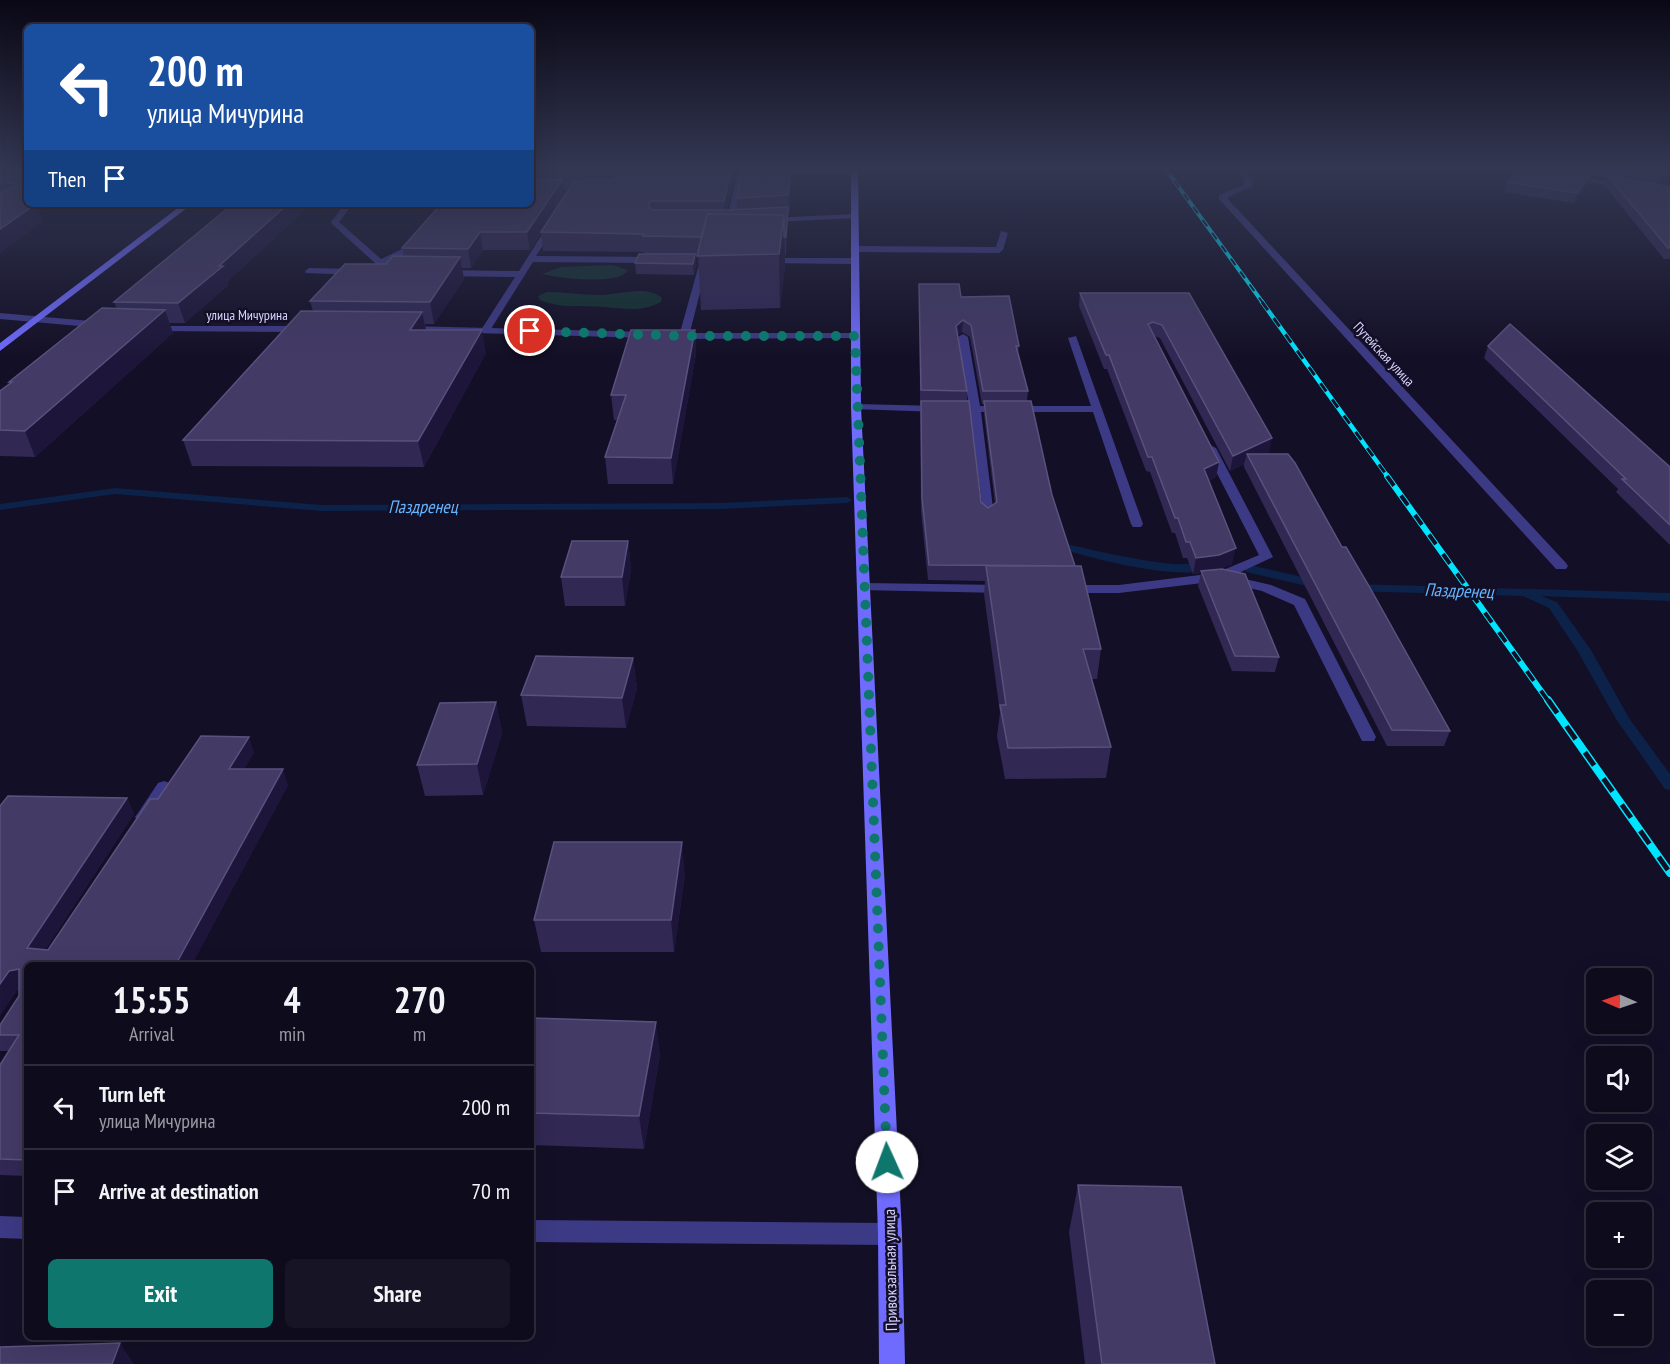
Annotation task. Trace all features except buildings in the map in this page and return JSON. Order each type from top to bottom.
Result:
[{"type":"street","points":[[0,348],[152,232]]},
{"type":"street","points":[[344,232],[379,267],[390,272],[414,272]]},
{"type":"street","points":[[379,267],[414,247],[428,232]]},
{"type":"street","points":[[486,330],[548,232]]},
{"type":"street","name":"Привокзальная улица","points":[[855,232],[856,407],[866,587],[890,1234],[892,1364]]},
{"type":"street","name":"Путейская улица","points":[[1254,232],[1561,566]]},
{"type":"street","points":[[854,249],[999,250],[1004,233]]},
{"type":"street","points":[[530,259],[669,261]]},
{"type":"street","points":[[692,261],[716,261]]},
{"type":"street","points":[[684,336],[704,261]]},
{"type":"street","points":[[752,261],[853,261]]},
{"type":"street","points":[[309,271],[367,272]]},
{"type":"street","points":[[437,273],[521,274]]},
{"type":"street","points":[[0,316],[35,321],[112,326]]},
{"type":"street","name":"улица Мичурина","points":[[144,328],[321,329]]},
{"type":"street","points":[[392,329],[684,336],[855,336]]},
{"type":"street","points":[[963,337],[975,409],[988,516]]},
{"type":"street","points":[[1073,338],[1137,524]]},
{"type":"street","points":[[856,407],[1097,409]]},
{"type":"street","points":[[1053,589],[1119,588],[1219,577],[1266,557],[1202,433]]},
{"type":"street","points":[[1219,577],[1266,588],[1300,602],[1368,737]]},
{"type":"street","points":[[866,587],[1020,590]]},
{"type":"street","points":[[131,836],[164,787]]},
{"type":"street","points":[[0,1227],[24,1227]]},
{"type":"street","points":[[534,1231],[890,1234]]},
{"type":"green space","points":[[612,265],[628,270],[613,278],[588,280],[542,274],[561,267]]},
{"type":"green space","points":[[640,291],[656,294],[662,298],[661,302],[654,305],[640,309],[627,309],[556,305],[540,300],[538,296],[547,292],[599,295]]},
{"type":"waterway","name":"Паздренец","points":[[0,507],[115,491],[322,508],[721,506],[847,500]]},
{"type":"waterway","name":"Паздренец","points":[[1053,544],[1154,565],[1194,569],[1208,567]]},
{"type":"waterway","name":"Паздренец","points":[[1250,569],[1320,585]]},
{"type":"waterway","name":"Паздренец","points":[[1354,588],[1670,597]]},
{"type":"waterway","points":[[1529,596],[1553,605],[1584,650],[1623,719],[1670,785]]},
{"type":"railway","points":[[1211,232],[1263,303]]},
{"type":"railway","points":[[1262,302],[1388,477]]},
{"type":"railway","points":[[1387,476],[1549,702]]},
{"type":"railway","points":[[1548,700],[1670,873]]},
{"type":"route","points":[[530,331],[684,336],[855,336],[887,1162]]}]
